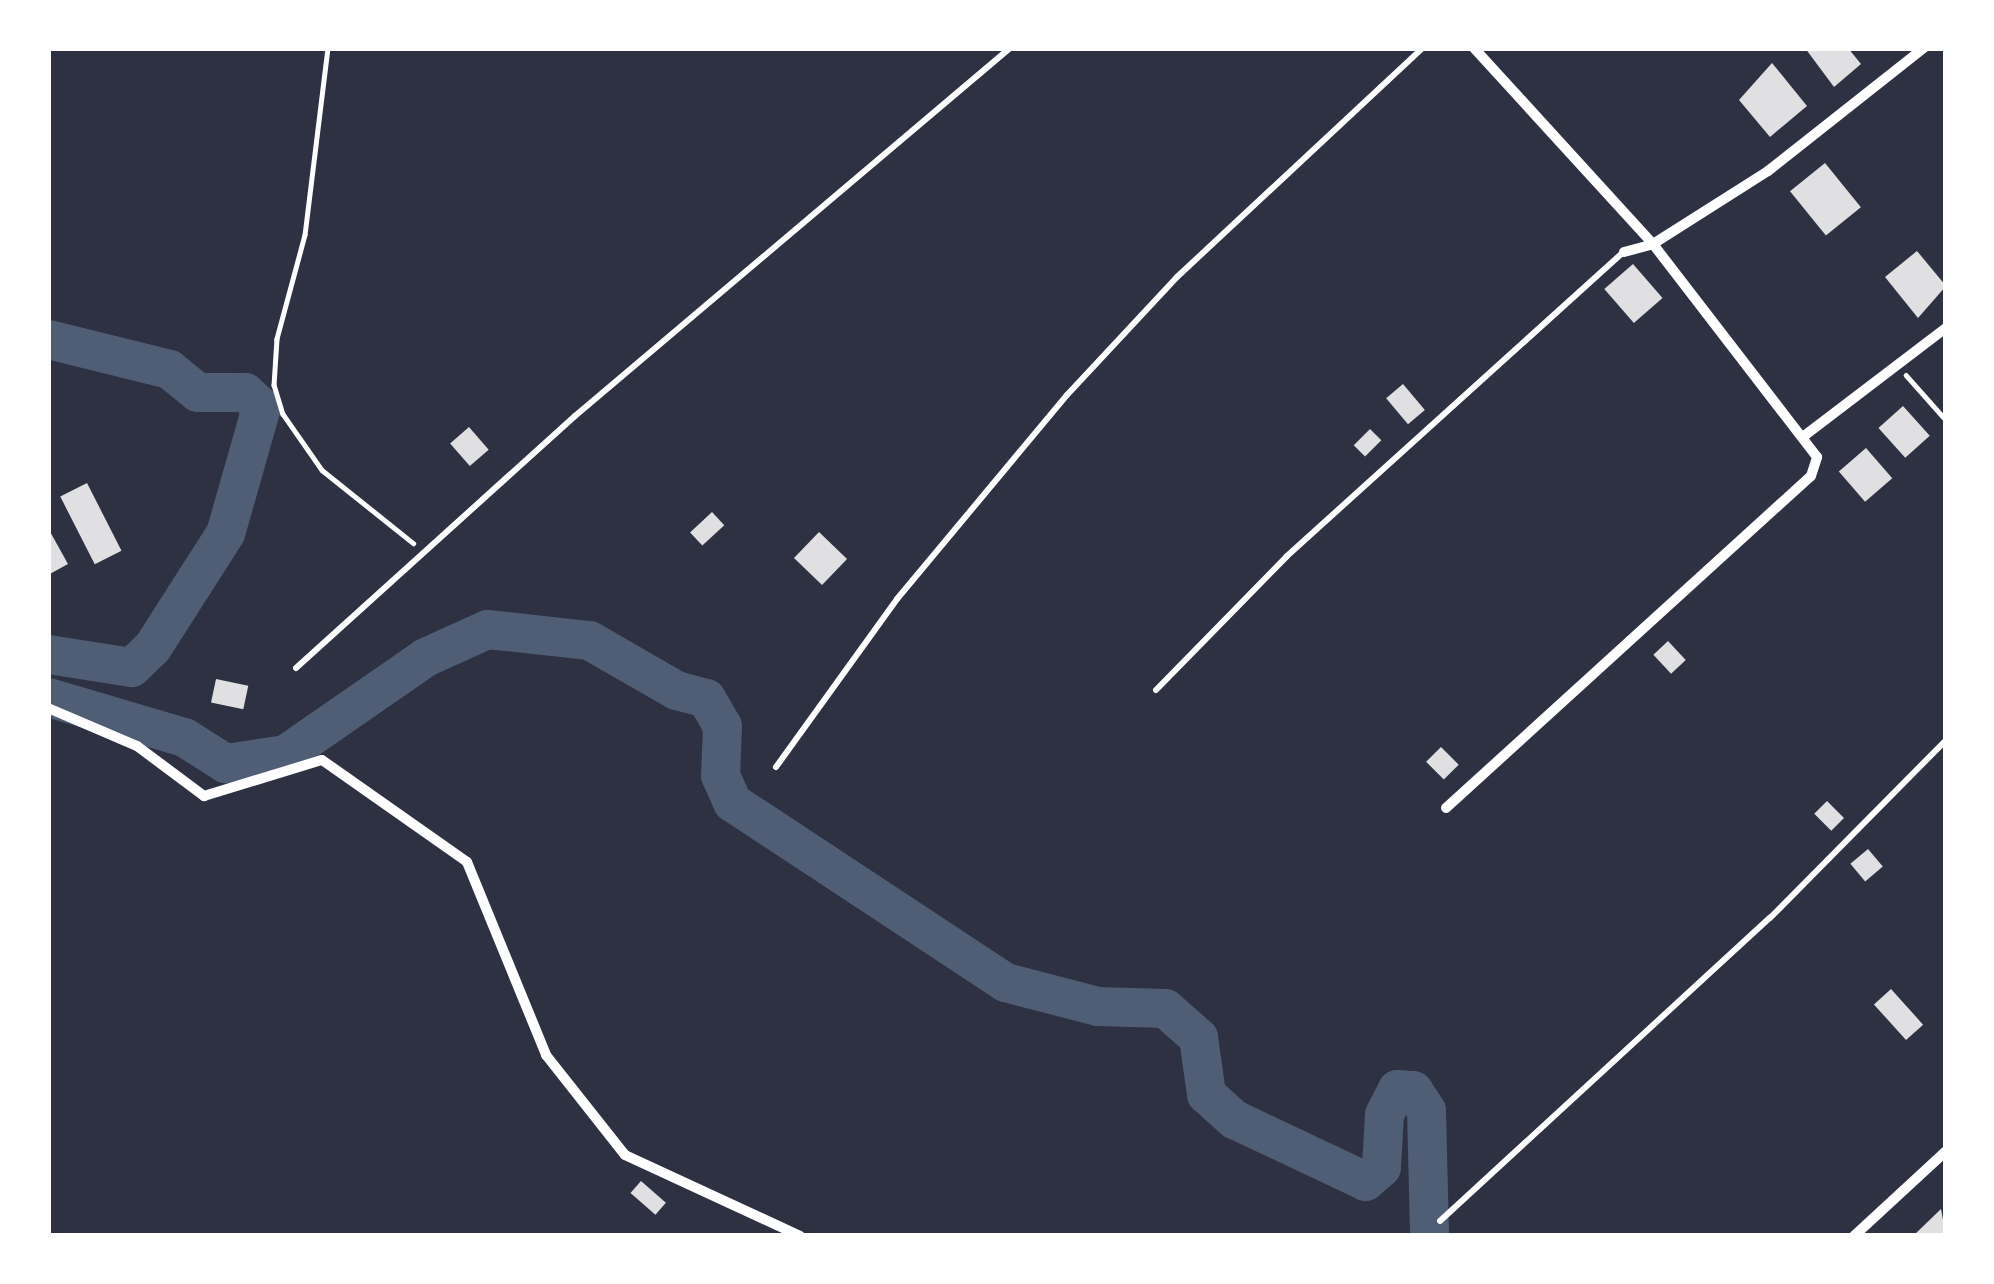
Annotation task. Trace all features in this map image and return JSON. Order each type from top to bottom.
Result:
[{"type":"street","points":[[1446,808],[1811,476],[1817,457],[1653,244],[1474,48]]},
{"type":"street","points":[[1624,252],[1653,244],[1768,171],[1924,48]]},
{"type":"street","points":[[1804,436],[1946,328]]},
{"type":"street","points":[[48,708],[137,746],[204,796],[322,760],[340,772],[467,862],[546,1055],[626,1155],[800,1236]]},
{"type":"street","points":[[1854,1236],[1946,1151]]},
{"type":"lane","points":[[296,668],[424,552],[1010,48]]},
{"type":"lane","points":[[776,767],[897,599],[1067,395],[1177,277],[1423,48]]},
{"type":"lane","points":[[1156,690],[1287,556],[1624,252]]},
{"type":"lane","points":[[1440,1221],[1770,918],[1946,740]]},
{"type":"path","points":[[328,48],[305,236],[277,339],[274,386],[283,415],[322,470],[424,552]]},
{"type":"path","points":[[1898,365],[1946,420]]},
{"type":"building","points":[[1805,48],[1848,48],[1861,64],[1834,87]]},
{"type":"building","points":[[1772,63],[1807,106],[1770,137],[1739,100]]},
{"type":"building","points":[[1825,163],[1861,207],[1826,236],[1790,191]]},
{"type":"building","points":[[1917,251],[1946,286],[1918,318],[1885,277]]},
{"type":"building","points":[[1633,264],[1663,298],[1634,323],[1604,289]]},
{"type":"building","points":[[1403,384],[1425,410],[1408,424],[1386,398]]},
{"type":"building","points":[[1903,406],[1930,436],[1905,458],[1878,428]]},
{"type":"building","points":[[469,427],[489,450],[470,466],[450,443]]},
{"type":"building","points":[[1370,429],[1381,440],[1365,457],[1354,445]]},
{"type":"building","points":[[1866,448],[1892,478],[1865,502],[1839,472]]},
{"type":"building","points":[[87,483],[122,551],[95,564],[60,497]]},
{"type":"building","points":[[712,512],[724,525],[702,546],[690,532]]},
{"type":"building","points":[[48,528],[68,564],[48,575]]},
{"type":"building","points":[[819,532],[847,559],[822,585],[794,558]]},
{"type":"building","points":[[1668,641],[1686,660],[1671,674],[1653,655]]},
{"type":"building","points":[[216,679],[248,686],[243,709],[211,702]]},
{"type":"building","points":[[1441,747],[1459,765],[1444,780],[1426,762]]},
{"type":"building","points":[[1827,801],[1844,818],[1831,831],[1814,814]]},
{"type":"building","points":[[1868,849],[1883,867],[1865,881],[1850,864]]},
{"type":"building","points":[[1891,989],[1923,1025],[1906,1040],[1874,1004]]},
{"type":"building","points":[[641,1181],[666,1203],[655,1215],[631,1193]]},
{"type":"building","points":[[1941,1209],[1946,1236],[1913,1236]]},
{"type":"waterway","points":[[48,339],[169,369],[197,392],[245,392],[261,407],[225,533],[152,647],[131,667],[48,654]]},
{"type":"waterway","points":[[48,697],[184,737],[225,763],[285,754],[425,657],[487,629],[589,640],[676,690],[706,698],[722,726],[720,775],[732,802],[1005,982],[1097,1006],[1165,1008],[1198,1037],[1206,1094],[1234,1119],[1365,1181],[1381,1167],[1384,1114],[1397,1089],[1413,1090],[1426,1110],[1429,1236]]}]
